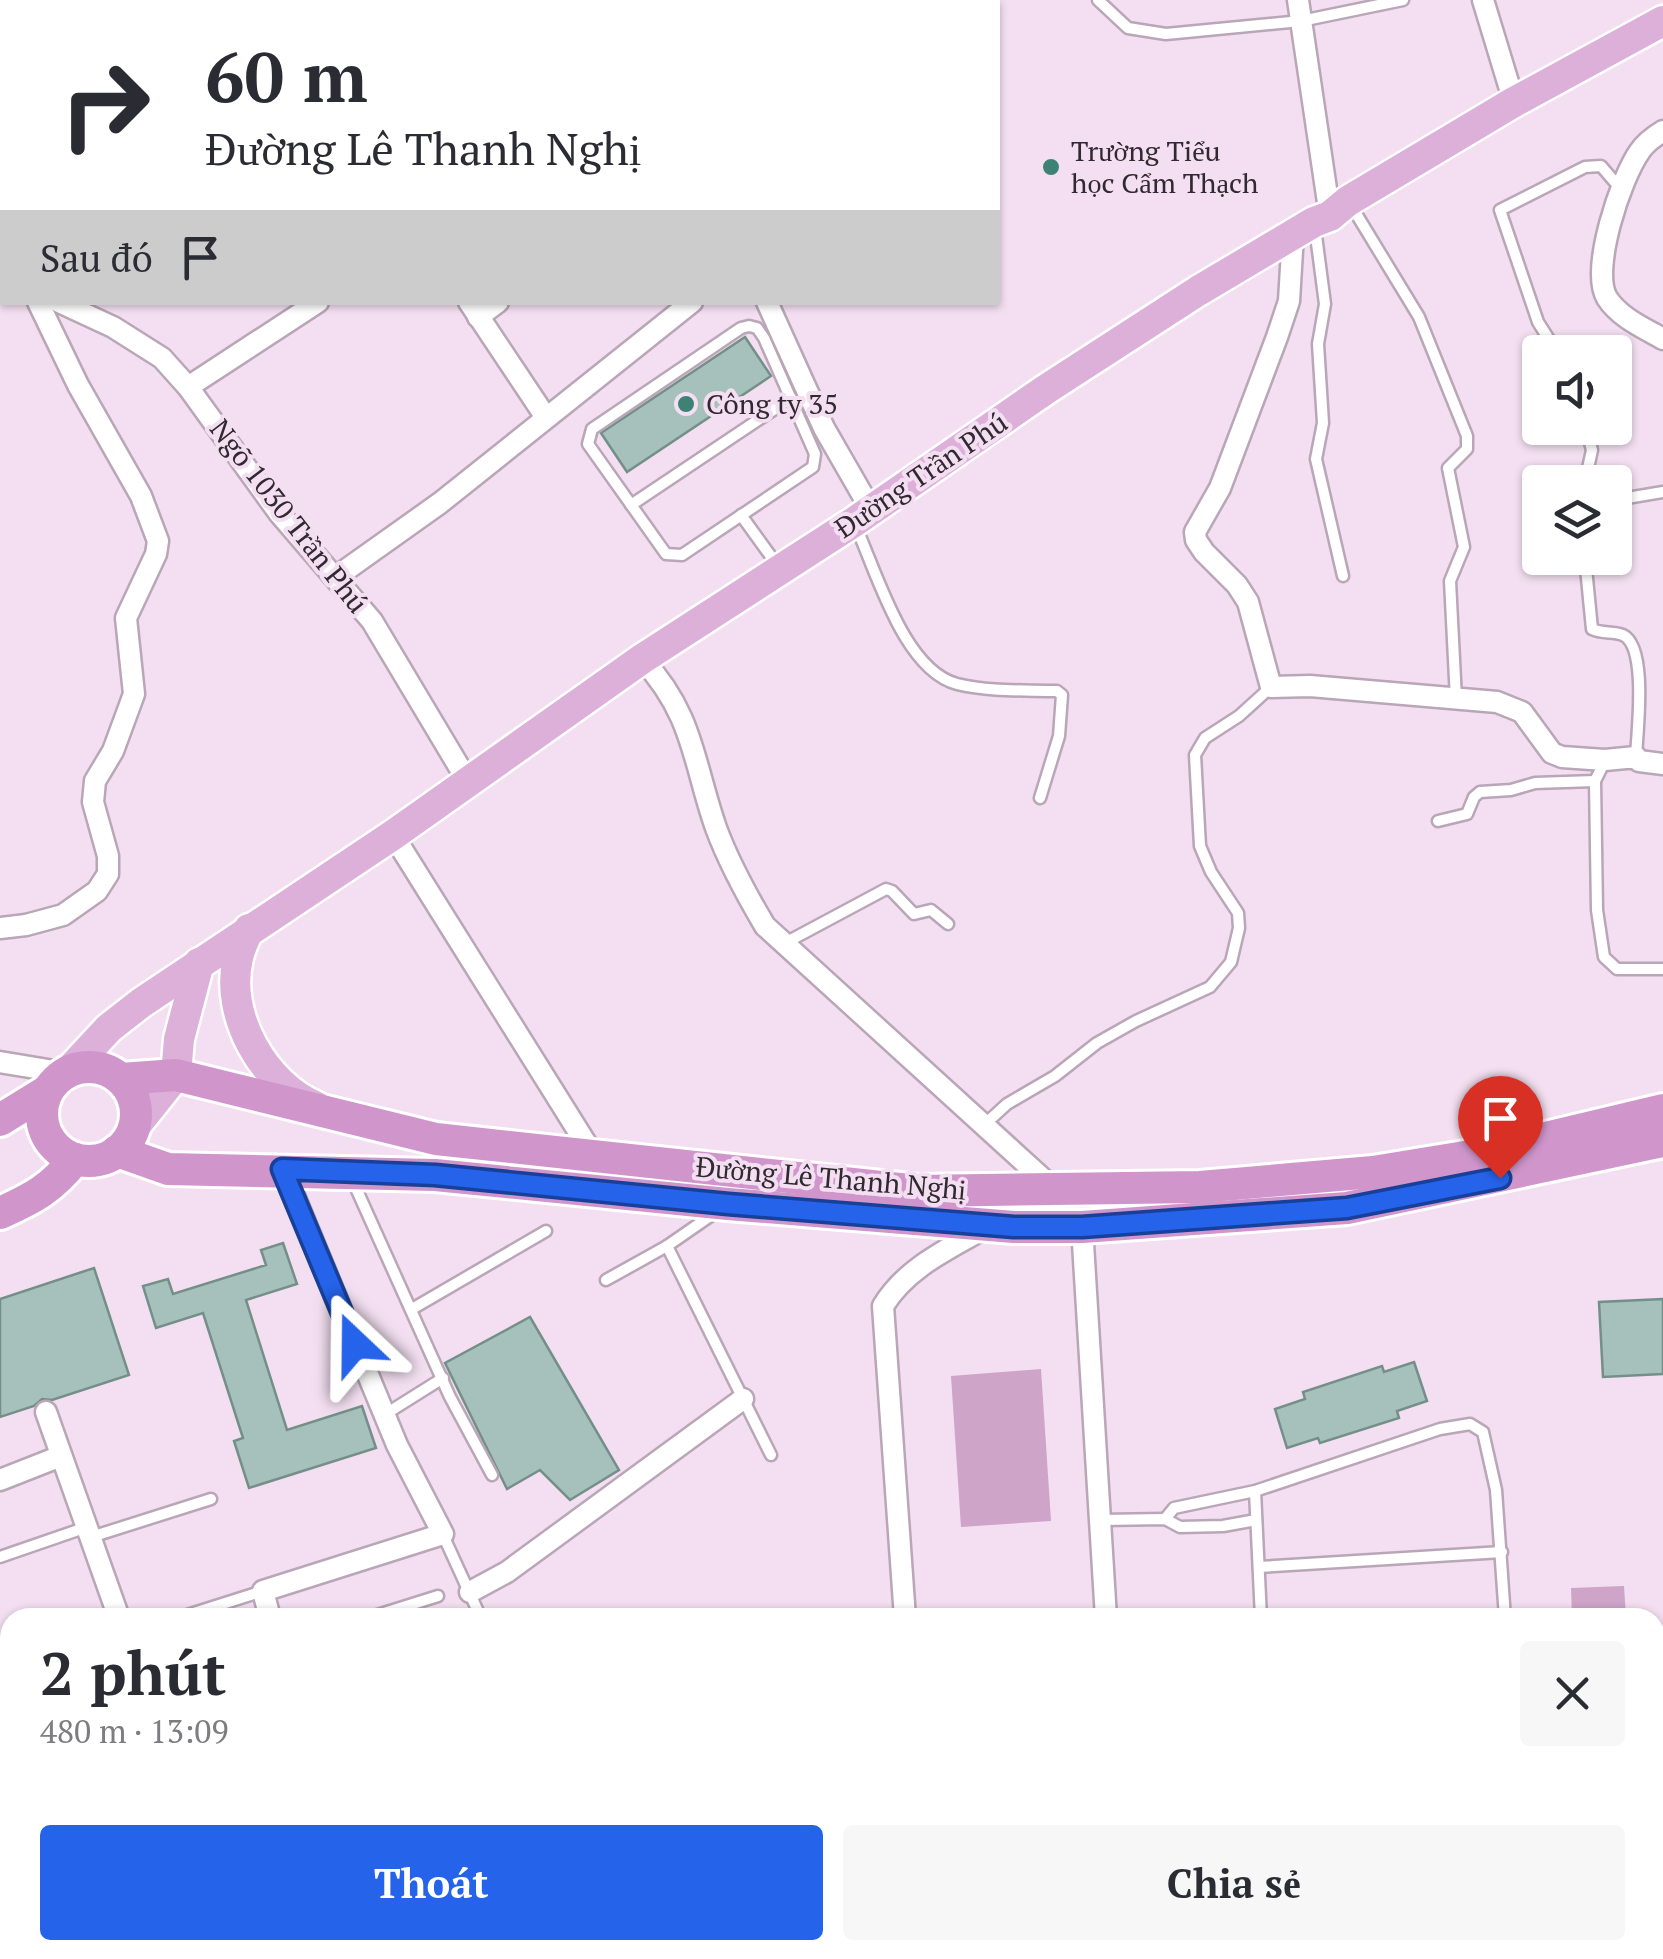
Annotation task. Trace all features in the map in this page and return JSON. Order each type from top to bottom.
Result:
[{"type":"highway","points":[[0,1120],[61,1078],[96,1067],[121,1078],[135,1102],[125,1140],[104,1158],[75,1159],[63,1153],[45,1132],[42,1104],[61,1078]]},
{"type":"highway","name":"Đường Lê Thanh Nghị","points":[[121,1078],[176,1075],[436,1138],[918,1191],[1200,1187],[1373,1172],[1471,1156],[1663,1110]]},
{"type":"highway","name":"Đường Lê Thanh Nghị","points":[[125,1140],[168,1169],[282,1169],[454,1177],[728,1204],[1082,1227],[1347,1208],[1663,1142]]},
{"type":"highway","points":[[0,1213],[56,1184],[75,1159]]},
{"type":"main road","name":"Đường Trần Phú","points":[[61,1078],[109,1028],[249,929],[394,835],[642,659],[1060,380],[1514,102],[1663,21]]},
{"type":"main road","points":[[249,929],[237,959],[236,983],[245,1029],[259,1057],[285,1086],[308,1103],[343,1118]]},
{"type":"main road","points":[[125,1140],[176,1075],[179,1039],[199,964]]},
{"type":"street","points":[[1483,0],[1514,102]]},
{"type":"street","points":[[1300,10],[1321,218],[1220,488],[1195,532],[1196,540],[1248,602],[1271,688],[1310,686],[1497,702],[1522,712],[1552,753],[1562,757],[1636,757],[1639,761],[1663,764]]},
{"type":"street","points":[[1663,131],[1640,150],[1621,188],[1603,260],[1604,295],[1620,314],[1663,339]]},
{"type":"street","points":[[0,928],[63,914],[98,891],[108,874],[108,856],[93,802],[95,781],[113,751],[130,707],[134,672],[126,618],[156,554],[158,541],[141,496],[78,385],[39,305]]},
{"type":"street","name":"Ngõ 1030 Trần Phú","points":[[66,305],[114,326],[162,358],[188,387],[279,513],[372,621],[468,780]]},
{"type":"street","points":[[188,387],[313,305]]},
{"type":"street","points":[[336,576],[440,502],[688,305]]},
{"type":"street","points":[[768,305],[862,515]]},
{"type":"street","points":[[474,310],[545,416]]},
{"type":"street","points":[[642,659],[662,681],[693,740],[715,825],[734,874],[765,926],[1057,1191]]},
{"type":"street","points":[[394,835],[592,1153]]},
{"type":"street","points":[[0,1062],[61,1078]]},
{"type":"street","points":[[267,1608],[263,1591],[443,1534],[384,1415],[282,1169]]},
{"type":"street","points":[[905,1608],[884,1306],[894,1288],[927,1261],[991,1224]]},
{"type":"street","points":[[1082,1227],[1105,1608]]},
{"type":"street","points":[[470,1592],[506,1572],[743,1398]]},
{"type":"street","points":[[46,1412],[115,1608]]},
{"type":"street","points":[[0,1480],[62,1456]]},
{"type":"lane","points":[[1098,0],[1128,28],[1147,33],[1202,32],[1300,10],[1402,0]]},
{"type":"lane","points":[[1546,335],[1538,322],[1500,210],[1585,166],[1600,166],[1621,188]]},
{"type":"lane","points":[[1321,218],[1325,304],[1318,344],[1323,423],[1316,459],[1343,576]]},
{"type":"lane","points":[[1321,218],[1418,316],[1468,436],[1466,449],[1448,468],[1464,548],[1450,580],[1456,698]]},
{"type":"lane","points":[[741,328],[756,328],[764,338],[791,398],[815,454],[814,467],[682,555],[666,554],[588,444],[592,430],[741,328]]},
{"type":"lane","points":[[631,505],[791,398]]},
{"type":"lane","points":[[1632,497],[1663,492]]},
{"type":"lane","points":[[741,515],[780,570]]},
{"type":"lane","points":[[862,515],[901,628],[918,658],[930,670],[954,683],[991,690],[1057,691],[1062,695],[1059,736],[1040,798]]},
{"type":"lane","points":[[1587,575],[1592,629],[1621,634],[1639,657],[1636,757]]},
{"type":"lane","points":[[984,1125],[1007,1104],[1055,1076],[1097,1043],[1210,987],[1230,962],[1239,928],[1238,913],[1211,872],[1200,846],[1194,755],[1205,738],[1240,716],[1271,688]]},
{"type":"lane","points":[[1605,760],[1595,781],[1597,910],[1604,957],[1617,969],[1663,970]]},
{"type":"lane","points":[[1438,820],[1467,814],[1474,796],[1480,792],[1511,790],[1536,782],[1595,781]]},
{"type":"lane","points":[[785,943],[886,889],[892,890],[914,914],[931,910],[948,924]]},
{"type":"lane","points":[[349,1172],[492,1475]]},
{"type":"lane","points":[[606,1280],[667,1246],[728,1204]]},
{"type":"lane","points":[[412,1309],[546,1231]]},
{"type":"lane","points":[[667,1246],[771,1455]]},
{"type":"lane","points":[[384,1415],[443,1378]]},
{"type":"lane","points":[[1164,1519],[1174,1508],[1255,1491],[1440,1429],[1470,1424],[1483,1432],[1496,1490],[1505,1608]]},
{"type":"lane","points":[[1255,1491],[1260,1608]]},
{"type":"lane","points":[[0,1557],[211,1498]]},
{"type":"lane","points":[[1101,1520],[1164,1519],[1180,1527],[1256,1520]]},
{"type":"lane","points":[[443,1534],[477,1608]]},
{"type":"lane","points":[[1258,1566],[1502,1552]]},
{"type":"lane","points":[[209,1608],[263,1591]]},
{"type":"lane","points":[[401,1608],[438,1596]]},
{"type":"shaded area","points":[[1041,1369],[1051,1521],[961,1527],[951,1376]]},
{"type":"shaded area","points":[[1624,1586],[1625,1608],[1572,1608],[1571,1588]]},
{"type":"building","name":"Công ty 35","points":[[745,337],[771,376],[627,472],[601,433]]},
{"type":"building","points":[[283,1243],[297,1284],[246,1300],[287,1430],[362,1406],[376,1448],[249,1488],[234,1441],[243,1438],[203,1313],[156,1328],[143,1286],[168,1279],[173,1294],[266,1265],[261,1250]]},
{"type":"building","points":[[94,1268],[129,1375],[52,1400],[42,1399],[34,1406],[0,1417],[0,1299]]},
{"type":"building","points":[[1663,1299],[1663,1374],[1603,1377],[1599,1302]]},
{"type":"building","points":[[530,1317],[619,1470],[570,1500],[540,1470],[507,1489],[445,1363]]},
{"type":"building","points":[[1414,1362],[1427,1401],[1397,1411],[1399,1418],[1320,1443],[1318,1438],[1287,1448],[1275,1409],[1305,1399],[1303,1392],[1382,1366],[1384,1372]]},
{"type":"place","name":"Trường Tiểu học Cẩm Thạch","points":[[1051,167]]},
{"type":"place","name":"Công ty 35","points":[[686,404]]},
{"type":"route","points":[[355,1344],[282,1169],[435,1175],[1014,1227],[1082,1227],[1347,1208],[1500,1178]]}]
